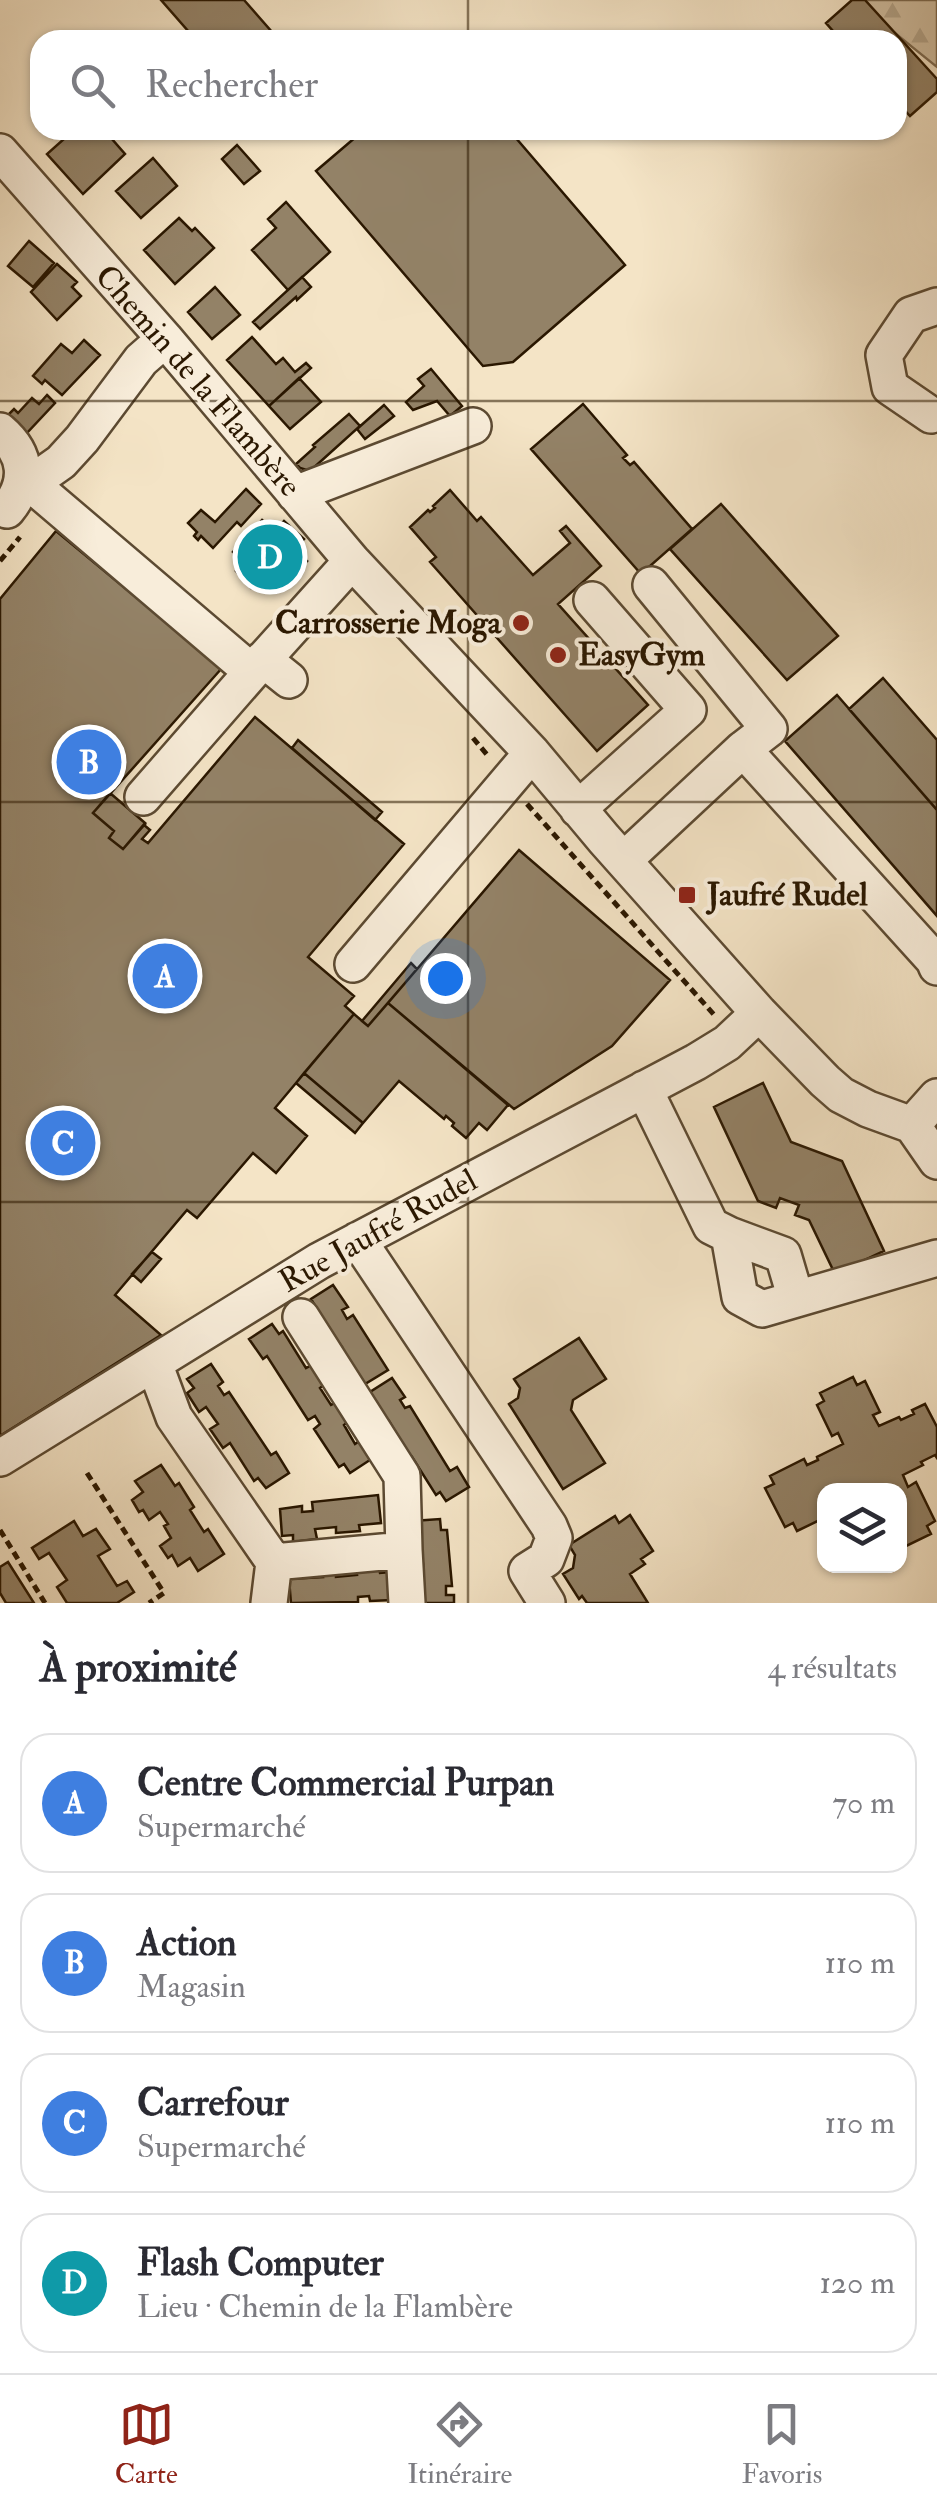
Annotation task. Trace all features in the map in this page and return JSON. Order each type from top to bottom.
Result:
[{"type":"street","name":"Chemin de la Flambère","points":[[0,152],[352,560],[532,753],[759,1012],[842,1094],[868,1109],[912,1125]]},
{"type":"street","points":[[931,415],[890,387],[884,355],[911,316],[937,306]]},
{"type":"street","points":[[23,477],[44,474],[61,462],[141,360],[165,339]]},
{"type":"street","points":[[295,494],[472,426]]},
{"type":"street","points":[[0,431],[11,440],[22,459],[23,477],[19,496],[4,514]]},
{"type":"street","points":[[23,477],[68,517],[268,670]]},
{"type":"street","points":[[4,514],[28,508],[49,509],[68,517]]},
{"type":"street","points":[[142,797],[268,670],[352,560]]},
{"type":"street","points":[[624,860],[769,728],[651,585]]},
{"type":"street","points":[[578,809],[688,710],[592,600]]},
{"type":"street","points":[[743,749],[934,960],[937,968]]},
{"type":"street","points":[[353,964],[532,753]]},
{"type":"street","name":"Rue Jaufré Rudel","points":[[0,1458],[318,1261],[727,1043],[759,1012]]},
{"type":"street","points":[[644,1089],[716,1224],[740,1297],[762,1309],[937,1258]]},
{"type":"street","points":[[937,1097],[912,1125],[937,1161]]},
{"type":"street","points":[[716,1224],[783,1254],[796,1299]]},
{"type":"street","points":[[358,1240],[549,1526],[554,1538],[546,1559],[527,1571],[547,1603]]},
{"type":"street","points":[[301,1317],[402,1476],[406,1603]]},
{"type":"street","points":[[154,1363],[174,1417],[274,1562],[269,1603]]},
{"type":"street","points":[[274,1562],[404,1550]]},
{"type":"path","points":[[87,1473],[164,1593],[149,1603]]},
{"type":"path","points":[[0,1530],[45,1603]]},
{"type":"green space","points":[[854,0],[937,0],[937,67],[907,43],[907,30],[891,30]]},
{"type":"building","points":[[161,0],[244,0],[270,30],[187,30]]},
{"type":"building","points":[[852,0],[865,0],[892,30],[832,30],[826,23]]},
{"type":"building","points":[[907,46],[937,79],[937,92],[910,116]]},
{"type":"building","points":[[63,140],[113,140],[125,154],[83,194],[47,154]]},
{"type":"building","points":[[352,140],[518,140],[625,265],[513,362],[483,366],[316,171]]},
{"type":"building","points":[[237,145],[260,171],[244,184],[222,159]]},
{"type":"building","points":[[153,158],[177,186],[141,218],[116,191]]},
{"type":"building","points":[[286,202],[330,252],[288,290],[252,250],[276,228],[268,219]]},
{"type":"building","points":[[179,218],[214,248],[175,284],[144,250]]},
{"type":"building","points":[[29,241],[54,263],[33,287],[8,266]]},
{"type":"building","points":[[57,264],[77,282],[72,287],[81,296],[57,320],[31,292]]},
{"type":"building","points":[[302,277],[311,287],[260,329],[253,322]]},
{"type":"building","points":[[215,287],[240,315],[212,339],[188,312]]},
{"type":"building","points":[[252,337],[276,364],[283,358],[295,372],[306,363],[311,368],[269,406],[227,360]]},
{"type":"building","points":[[84,340],[100,355],[62,395],[45,380],[42,384],[33,376],[61,344],[72,353]]},
{"type":"building","points":[[431,369],[462,406],[450,416],[437,401],[413,410],[406,402],[424,386],[418,379]]},
{"type":"building","points":[[299,378],[321,402],[290,429],[269,406]]},
{"type":"building","points":[[47,395],[55,403],[25,435],[5,418],[14,409],[18,413],[32,398],[39,404]]},
{"type":"building","points":[[583,404],[627,455],[623,458],[630,465],[634,462],[692,529],[641,574],[531,449]]},
{"type":"building","points":[[384,405],[394,416],[365,439],[357,429]]},
{"type":"building","points":[[349,414],[360,426],[310,471],[300,468],[296,464],[313,445]]},
{"type":"building","points":[[246,489],[261,504],[241,526],[237,522],[213,548],[201,536],[198,540],[194,536],[197,532],[188,523],[201,510],[215,522]]},
{"type":"building","name":"EasyGym","points":[[450,490],[477,521],[481,517],[533,575],[570,543],[560,531],[566,526],[601,566],[558,604],[648,705],[597,751],[430,562],[436,557],[410,527],[435,508]]},
{"type":"building","points":[[721,504],[838,636],[787,680],[670,549]]},
{"type":"building","points":[[262,520],[274,532],[284,521],[304,539],[294,550],[307,561],[277,592],[233,552]]},
{"type":"building","points":[[56,531],[222,668],[93,813],[114,831],[109,838],[123,849],[144,825],[150,830],[142,839],[148,843],[255,717],[404,844],[308,957],[354,996],[345,1006],[354,1014],[275,1108],[307,1136],[276,1173],[253,1153],[197,1218],[187,1210],[115,1295],[161,1335],[0,1436],[0,599]]},
{"type":"building","points":[[244,562],[264,580],[257,588],[251,588],[236,571]]},
{"type":"building","points":[[883,678],[937,740],[937,810],[849,709]]},
{"type":"building","points":[[837,695],[937,810],[937,916],[785,741]]},
{"type":"building","points":[[298,740],[382,812],[375,820],[292,748]]},
{"type":"building","points":[[110,793],[145,823],[123,849],[109,838],[114,831],[93,813]]},
{"type":"building","points":[[519,850],[670,980],[612,1046],[514,1109],[388,1003]]},
{"type":"building","points":[[411,963],[417,969],[368,1026],[362,1021]]},
{"type":"building","points":[[388,1003],[508,1105],[487,1130],[479,1123],[466,1138],[446,1116],[444,1119],[399,1081],[363,1123],[304,1073],[354,1014],[368,1026]]},
{"type":"building","points":[[304,1073],[363,1123],[355,1133],[296,1083]]},
{"type":"building","points":[[763,1083],[791,1142],[842,1161],[884,1251],[835,1274],[809,1220],[795,1215],[799,1205],[780,1198],[776,1208],[758,1201],[714,1107]]},
{"type":"building","points":[[152,1252],[161,1259],[141,1282],[132,1274]]},
{"type":"building","points":[[333,1285],[348,1307],[342,1310],[347,1319],[353,1315],[388,1370],[365,1384],[353,1366],[347,1370],[335,1351],[342,1347],[329,1329],[323,1333],[311,1313],[317,1309],[311,1299]]},
{"type":"building","points":[[272,1324],[279,1334],[283,1331],[306,1368],[312,1365],[325,1384],[320,1388],[331,1405],[337,1402],[349,1421],[344,1425],[355,1444],[361,1440],[373,1458],[350,1473],[344,1464],[339,1467],[314,1429],[320,1424],[315,1416],[308,1420],[267,1356],[263,1359],[249,1339]]},
{"type":"building","points":[[579,1338],[606,1379],[573,1400],[571,1410],[605,1463],[563,1489],[509,1404],[518,1398],[520,1388],[514,1379]]},
{"type":"building","points":[[211,1364],[223,1382],[218,1386],[224,1395],[229,1392],[271,1455],[276,1452],[289,1473],[266,1488],[258,1478],[254,1481],[230,1443],[223,1448],[210,1429],[218,1424],[206,1407],[199,1412],[187,1393],[194,1388],[187,1379]]},
{"type":"building","points":[[853,1377],[857,1385],[865,1381],[880,1412],[873,1415],[879,1426],[914,1414],[912,1410],[925,1404],[937,1427],[937,1458],[935,1455],[921,1462],[923,1465],[903,1475],[906,1483],[817,1483],[817,1521],[797,1531],[793,1523],[785,1527],[765,1488],[774,1484],[770,1476],[804,1459],[807,1465],[843,1444],[838,1433],[832,1436],[817,1405],[824,1401],[820,1393]]},
{"type":"building","points":[[392,1378],[405,1397],[400,1400],[405,1408],[410,1406],[450,1471],[457,1467],[469,1487],[446,1501],[440,1492],[436,1495],[412,1457],[405,1461],[394,1443],[400,1440],[389,1421],[383,1425],[371,1407],[377,1403],[370,1392]]},
{"type":"building","points":[[161,1465],[175,1486],[179,1483],[194,1507],[190,1510],[224,1554],[198,1571],[190,1558],[178,1566],[172,1555],[168,1558],[160,1546],[171,1538],[164,1526],[168,1524],[160,1512],[149,1520],[132,1500],[143,1492],[135,1481]]},
{"type":"building","points":[[916,1482],[935,1521],[927,1526],[931,1534],[907,1546],[907,1485]]},
{"type":"building","points":[[378,1495],[381,1523],[359,1525],[360,1531],[336,1533],[336,1527],[315,1529],[317,1539],[293,1542],[293,1535],[282,1536],[280,1509],[302,1506],[302,1512],[313,1511],[312,1502]]},
{"type":"building","points":[[630,1515],[653,1551],[641,1559],[645,1564],[630,1574],[648,1603],[587,1603],[582,1596],[579,1599],[563,1574],[573,1568],[575,1555],[569,1545],[615,1516],[619,1523]]},
{"type":"building","points":[[440,1519],[441,1530],[447,1530],[452,1586],[446,1586],[446,1595],[454,1595],[454,1603],[420,1603],[418,1588],[424,1587],[423,1564],[416,1565],[413,1521]]},
{"type":"building","points":[[74,1521],[83,1536],[96,1529],[110,1549],[98,1556],[117,1586],[127,1581],[134,1592],[117,1603],[67,1603],[57,1587],[67,1580],[49,1553],[39,1559],[32,1548]]},
{"type":"building","points":[[8,1562],[34,1603],[6,1603],[0,1593],[0,1567]]},
{"type":"building","points":[[379,1568],[380,1573],[391,1572],[393,1600],[370,1601],[369,1596],[358,1597],[358,1602],[291,1603],[289,1579],[323,1577],[322,1572],[336,1571],[336,1577],[357,1575],[356,1569]]},
{"type":"place","name":"Flash Computer","points":[[270,557]]},
{"type":"place","name":"Carrosserie Moga","points":[[521,623]]},
{"type":"place","name":"EasyGym","points":[[558,655]]},
{"type":"place","name":"Action","points":[[89,762]]},
{"type":"place","name":"Jaufré Rudel","points":[[687,895]]},
{"type":"place","name":"Centre Commercial Purpan","points":[[165,976]]},
{"type":"place","name":"Carrefour","points":[[63,1143]]}]
